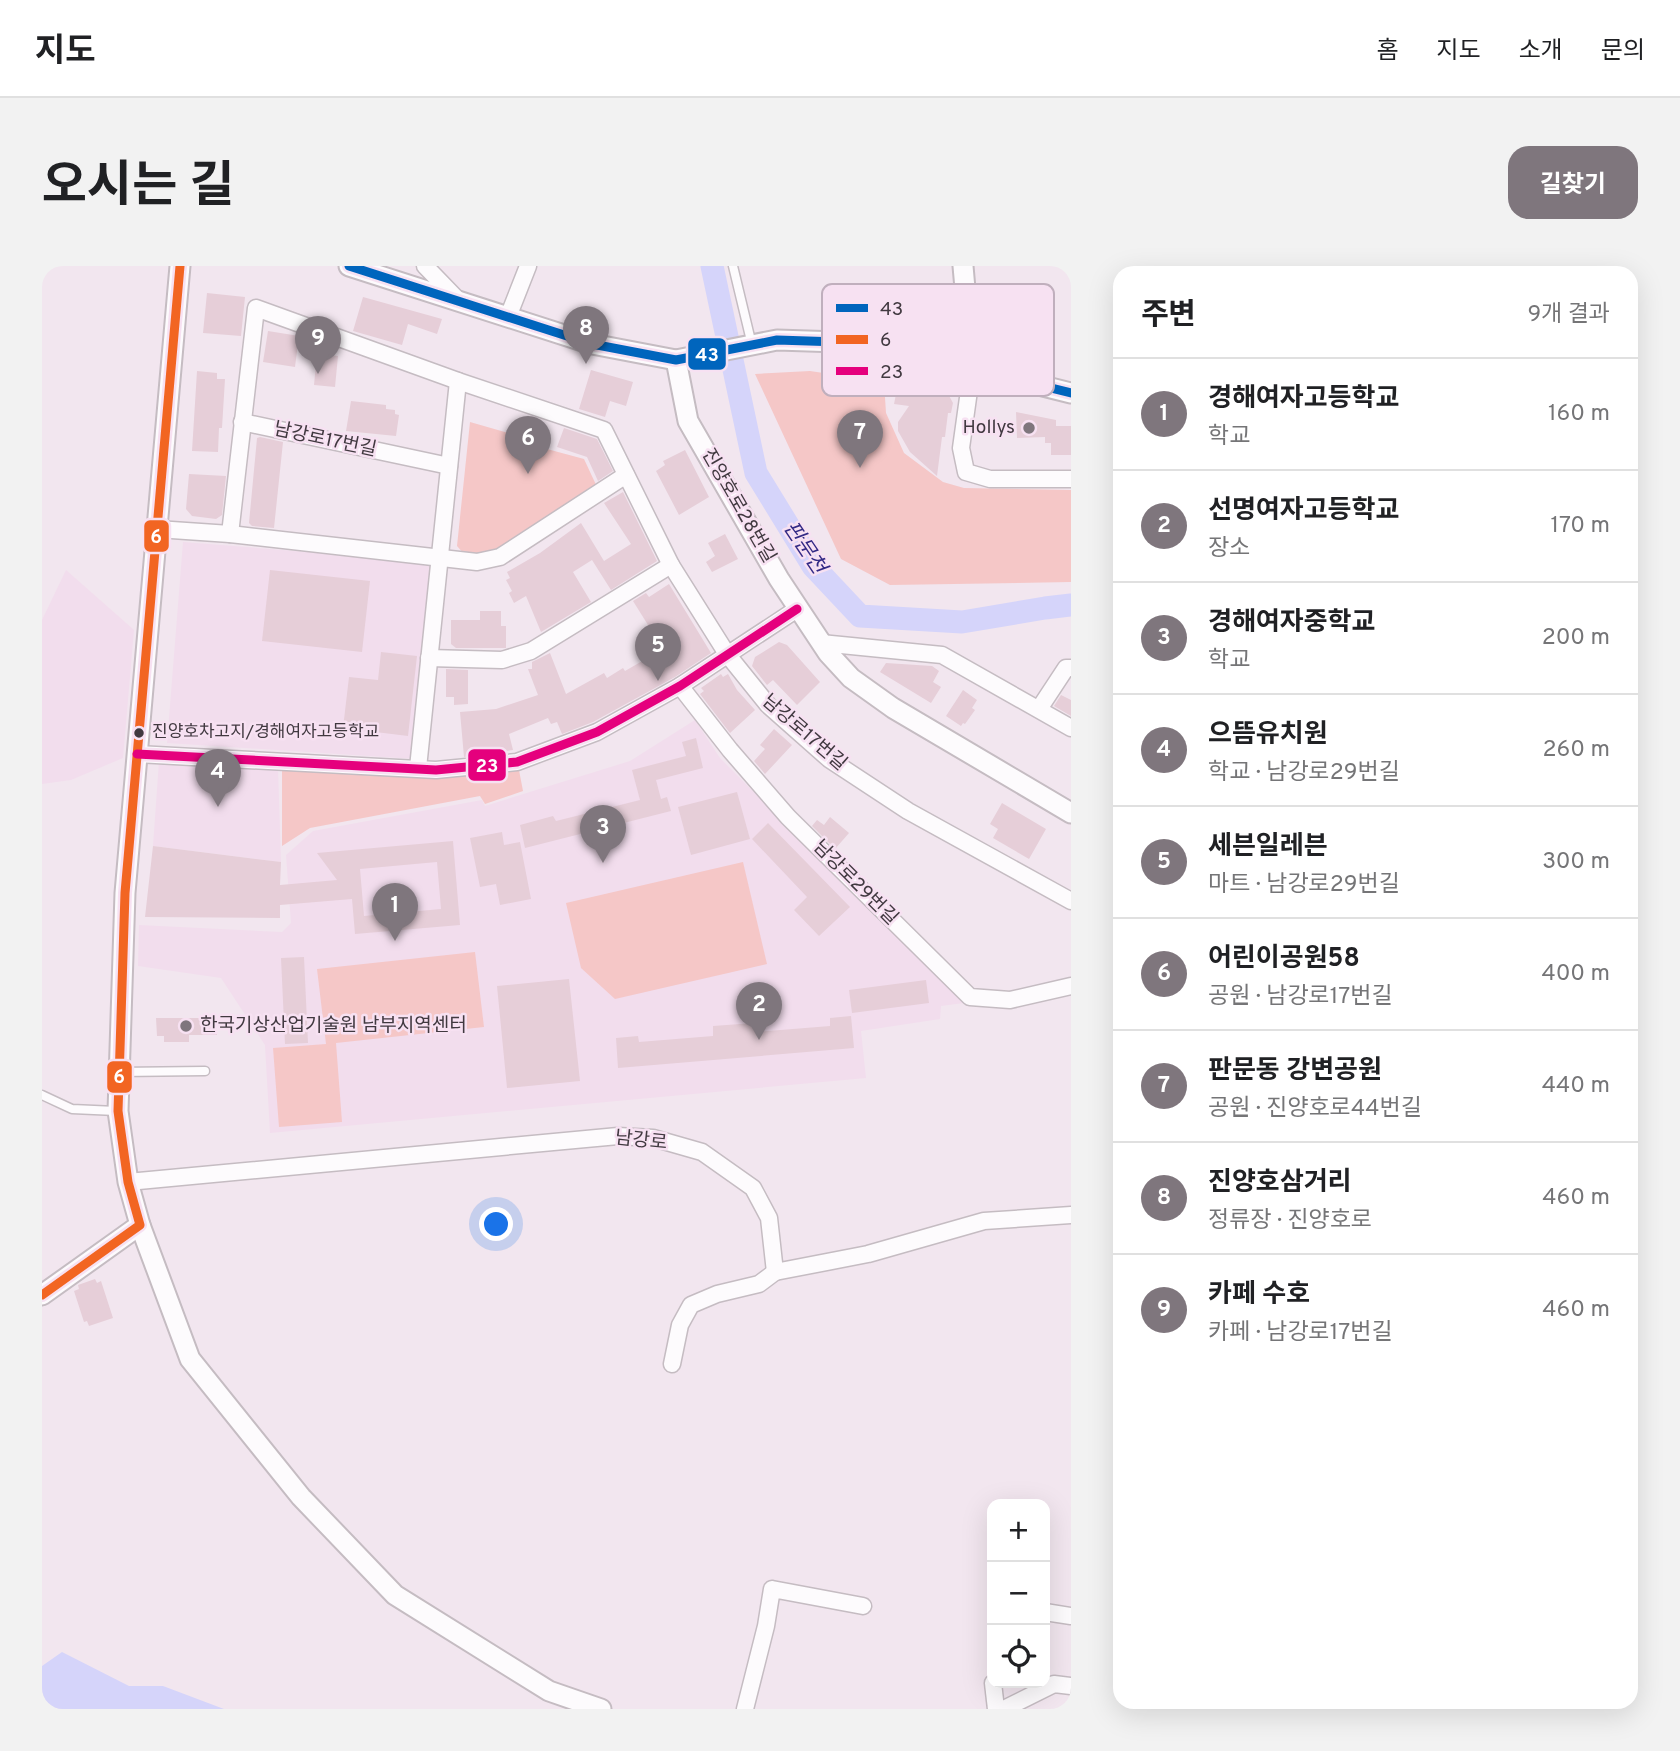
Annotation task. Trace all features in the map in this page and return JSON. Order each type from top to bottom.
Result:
[{"type":"street","points":[[180,266],[125,893],[118,1111],[128,1182],[138,1218],[190,1359],[301,1497],[396,1595],[549,1690],[601,1709]]},
{"type":"street","points":[[349,266],[592,344],[684,359],[777,340],[822,341]]},
{"type":"street","points":[[425,266],[459,301]]},
{"type":"street","points":[[508,317],[528,266]]},
{"type":"street","points":[[963,266],[965,284]]},
{"type":"street","name":"남강로17번길","points":[[230,534],[256,308],[604,430],[671,565],[727,654],[768,705],[829,759],[908,811],[1071,901]]},
{"type":"street","name":"진양호로28번길","points":[[684,359],[688,421],[797,608],[821,643],[851,678],[893,708],[1071,813]]},
{"type":"street","points":[[418,768],[458,381]]},
{"type":"street","points":[[968,396],[961,447],[967,472],[990,479],[1071,479]]},
{"type":"street","name":"남강로17번길","points":[[243,422],[449,466]]},
{"type":"street","points":[[157,529],[230,534],[477,562],[500,557],[626,475]]},
{"type":"street","points":[[429,658],[502,660],[531,651],[671,565]]},
{"type":"street","points":[[137,754],[436,769],[517,762],[597,732],[680,686],[797,608]]},
{"type":"street","points":[[821,643],[942,655],[1071,728]]},
{"type":"street","points":[[1040,709],[1066,668],[1071,668]]},
{"type":"street","name":"남강로29번길","points":[[680,686],[730,750],[788,817],[970,997],[1010,1000],[1071,986]]},
{"type":"street","name":"남강로","points":[[128,1182],[618,1136],[653,1138],[702,1152],[753,1188],[769,1218],[775,1272]]},
{"type":"street","points":[[672,1364],[680,1325],[691,1305],[717,1294],[759,1284],[775,1272],[868,1254],[984,1221],[1071,1215]]},
{"type":"street","points":[[42,1296],[138,1218]]},
{"type":"street","points":[[745,1709],[766,1626],[772,1589],[863,1606]]},
{"type":"street","points":[[1050,1613],[1071,1616]]},
{"type":"street","points":[[1004,1709],[1054,1684],[1071,1686]]},
{"type":"street","points":[[994,1688],[996,1709]]},
{"type":"lane","points":[[733,266],[752,345]]},
{"type":"lane","points":[[120,1072],[205,1071]]},
{"type":"lane","points":[[42,1095],[72,1109],[118,1111]]},
{"type":"shaded area","points":[[822,373],[822,396],[885,396],[886,413],[904,453],[943,482],[964,488],[1071,490],[1071,582],[890,585],[841,559],[755,374]]},
{"type":"shaded area","points":[[470,422],[547,444],[547,449],[584,459],[598,489],[500,551],[465,555],[457,546]]},
{"type":"shaded area","points":[[183,542],[435,562],[415,759],[167,743]]},
{"type":"shaded area","points":[[66,570],[134,630],[123,758],[71,780],[42,784],[42,620]]},
{"type":"shaded area","points":[[695,720],[720,758],[964,1003],[941,1006],[940,1019],[861,1031],[866,1078],[270,1133],[265,1045],[221,978],[138,966],[139,925],[282,932],[291,923],[286,855],[313,831],[482,800],[485,806],[630,761]]},
{"type":"shaded area","points":[[159,761],[278,768],[281,862],[153,846]]},
{"type":"shaded area","points":[[282,766],[418,775],[519,770],[523,791],[485,804],[480,796],[310,828],[282,846]]},
{"type":"shaded area","points":[[743,862],[767,964],[615,999],[581,968],[566,903]]},
{"type":"shaded area","points":[[475,952],[484,1027],[336,1043],[342,1122],[279,1127],[273,1048],[326,1044],[317,969]]},
{"type":"water","points":[[62,1652],[129,1686],[163,1686],[224,1709],[42,1709],[42,1666]]},
{"type":"building","points":[[207,293],[245,297],[241,336],[203,333]]},
{"type":"building","points":[[363,297],[442,319],[437,334],[408,324],[402,345],[353,331]]},
{"type":"building","points":[[268,331],[299,336],[295,367],[263,362]]},
{"type":"building","points":[[317,354],[338,356],[335,387],[314,385]]},
{"type":"building","points":[[591,370],[633,382],[626,406],[610,401],[605,417],[579,409]]},
{"type":"building","points":[[197,371],[217,373],[217,379],[225,379],[218,452],[192,451]]},
{"type":"building","points":[[896,396],[949,396],[953,403],[951,413],[948,413],[945,437],[942,437],[937,476],[910,452],[898,431],[898,422],[909,406],[894,404]]},
{"type":"building","points":[[351,401],[386,405],[386,409],[395,410],[395,414],[399,415],[396,436],[346,431]]},
{"type":"building","points":[[1016,412],[1056,420],[1056,426],[1071,426],[1071,455],[1051,455],[1051,443],[1045,443],[1045,437],[1017,438]]},
{"type":"building","points":[[564,428],[597,439],[613,471],[598,481],[587,457],[557,447]]},
{"type":"building","points":[[257,438],[283,442],[274,528],[252,526],[249,523]]},
{"type":"building","points":[[685,450],[709,497],[679,515],[656,471],[665,465],[663,461]]},
{"type":"building","points":[[189,474],[226,476],[222,515],[216,519],[192,516],[186,509]]},
{"type":"building","points":[[623,492],[657,561],[611,590],[592,560],[573,572],[591,602],[541,632],[526,596],[514,603],[506,580],[510,578],[507,572],[540,553],[581,523],[604,561],[631,544],[604,503]]},
{"type":"building","points":[[725,534],[738,559],[712,572],[706,562],[715,556],[708,543]]},
{"type":"building","points":[[270,570],[370,581],[362,652],[262,641]]},
{"type":"building","points":[[669,584],[711,653],[675,677],[593,722],[562,734],[557,722],[551,724],[548,718],[509,734],[513,750],[464,757],[460,712],[496,709],[538,695],[528,669],[532,669],[532,662],[550,653],[566,694],[604,673],[607,678],[623,668],[625,671],[663,649],[633,601],[646,593],[649,597]]},
{"type":"building","points":[[480,611],[501,611],[501,626],[506,626],[506,648],[456,648],[451,644],[451,620],[480,620]]},
{"type":"building","points":[[779,642],[787,645],[820,682],[797,705],[773,680],[767,685],[752,666],[755,657]]},
{"type":"building","points":[[381,652],[417,656],[408,736],[343,728],[349,677],[378,680]]},
{"type":"building","points":[[886,663],[932,666],[939,671],[933,682],[941,687],[931,703],[880,672]]},
{"type":"building","points":[[446,669],[468,670],[468,704],[454,705],[454,697],[446,697]]},
{"type":"building","points":[[721,674],[723,677],[728,674],[737,690],[755,710],[730,733],[700,694],[704,691],[701,688]]},
{"type":"building","points":[[963,690],[977,700],[972,708],[975,710],[961,726],[946,716]]},
{"type":"building","points":[[1061,695],[1071,700],[1071,716],[1054,706]]},
{"type":"building","points":[[774,729],[792,745],[765,774],[754,761],[765,749],[760,745]]},
{"type":"building","points":[[696,738],[703,768],[656,780],[661,799],[667,797],[671,811],[525,848],[520,825],[553,816],[556,821],[640,800],[632,770],[686,756],[682,742]]},
{"type":"building","points":[[737,792],[750,839],[691,855],[678,807]]},
{"type":"building","points":[[1002,803],[1046,829],[1029,859],[993,838],[998,829],[990,824]]},
{"type":"building","points":[[830,817],[849,833],[835,849],[812,826],[817,820],[824,825]]},
{"type":"building","points":[[768,823],[850,907],[819,936],[794,910],[807,897],[752,839]]},
{"type":"building","points":[[502,832],[504,845],[520,842],[531,899],[500,905],[496,884],[480,887],[470,838]]},
{"type":"building","points":[[453,841],[460,925],[355,934],[352,899],[280,905],[280,918],[145,917],[153,846],[281,862],[280,885],[337,880],[317,853]],"holes":[[[437,862],[441,909],[364,916],[360,869]]]},
{"type":"building","points":[[304,957],[308,1043],[285,1044],[281,958]]},
{"type":"building","points":[[569,979],[580,1081],[507,1088],[497,986]]},
{"type":"building","points":[[926,980],[929,1003],[852,1013],[849,990]]},
{"type":"building","points":[[851,1016],[854,1048],[618,1068],[616,1038],[638,1036],[639,1042],[713,1036],[713,1026],[754,1023],[755,1032],[830,1026],[830,1018]]},
{"type":"building","name":"한국기상산업기술원 남부지역센터","points":[[156,1018],[217,1018],[217,1035],[189,1035],[189,1042],[164,1042],[164,1036],[157,1036]]},
{"type":"building","points":[[95,1279],[97,1283],[101,1281],[113,1318],[89,1326],[87,1321],[84,1322],[74,1291],[79,1289],[78,1285]]},
{"type":"waterway","name":"판문천","points":[[712,266],[756,473],[813,566],[860,616],[962,622],[1071,605]]},
{"type":"transit line","name":"6","points":[[42,1295],[140,1225],[128,1182],[118,1111],[125,893],[180,266]]},
{"type":"transit line","name":"43","points":[[349,266],[592,344],[676,360],[777,340],[822,341]]},
{"type":"transit line","name":"43","points":[[1054,389],[1071,393]]},
{"type":"transit line","name":"23","points":[[137,754],[436,770],[517,762],[597,732],[680,686],[797,609]]},
{"type":"place","name":"진양호삼거리","points":[[586,364]]},
{"type":"place","name":"카페 수호","points":[[318,374]]},
{"type":"place","name":"Hollys","points":[[1029,428]]},
{"type":"place","name":"판문동 강변공원","points":[[860,468]]},
{"type":"place","name":"어린이공원58","points":[[528,474]]},
{"type":"place","name":"세븐일레븐","points":[[658,681]]},
{"type":"place","name":"진양호차고지/경해여자고등학교","points":[[139,733]]},
{"type":"place","name":"으뜸유치원","points":[[218,807]]},
{"type":"place","name":"경해여자중학교","points":[[603,863]]},
{"type":"place","name":"경해여자고등학교","points":[[395,941]]},
{"type":"place","name":"한국기상산업기술원 남부지역센터","points":[[186,1026]]},
{"type":"place","name":"선명여자고등학교","points":[[759,1040]]}]
